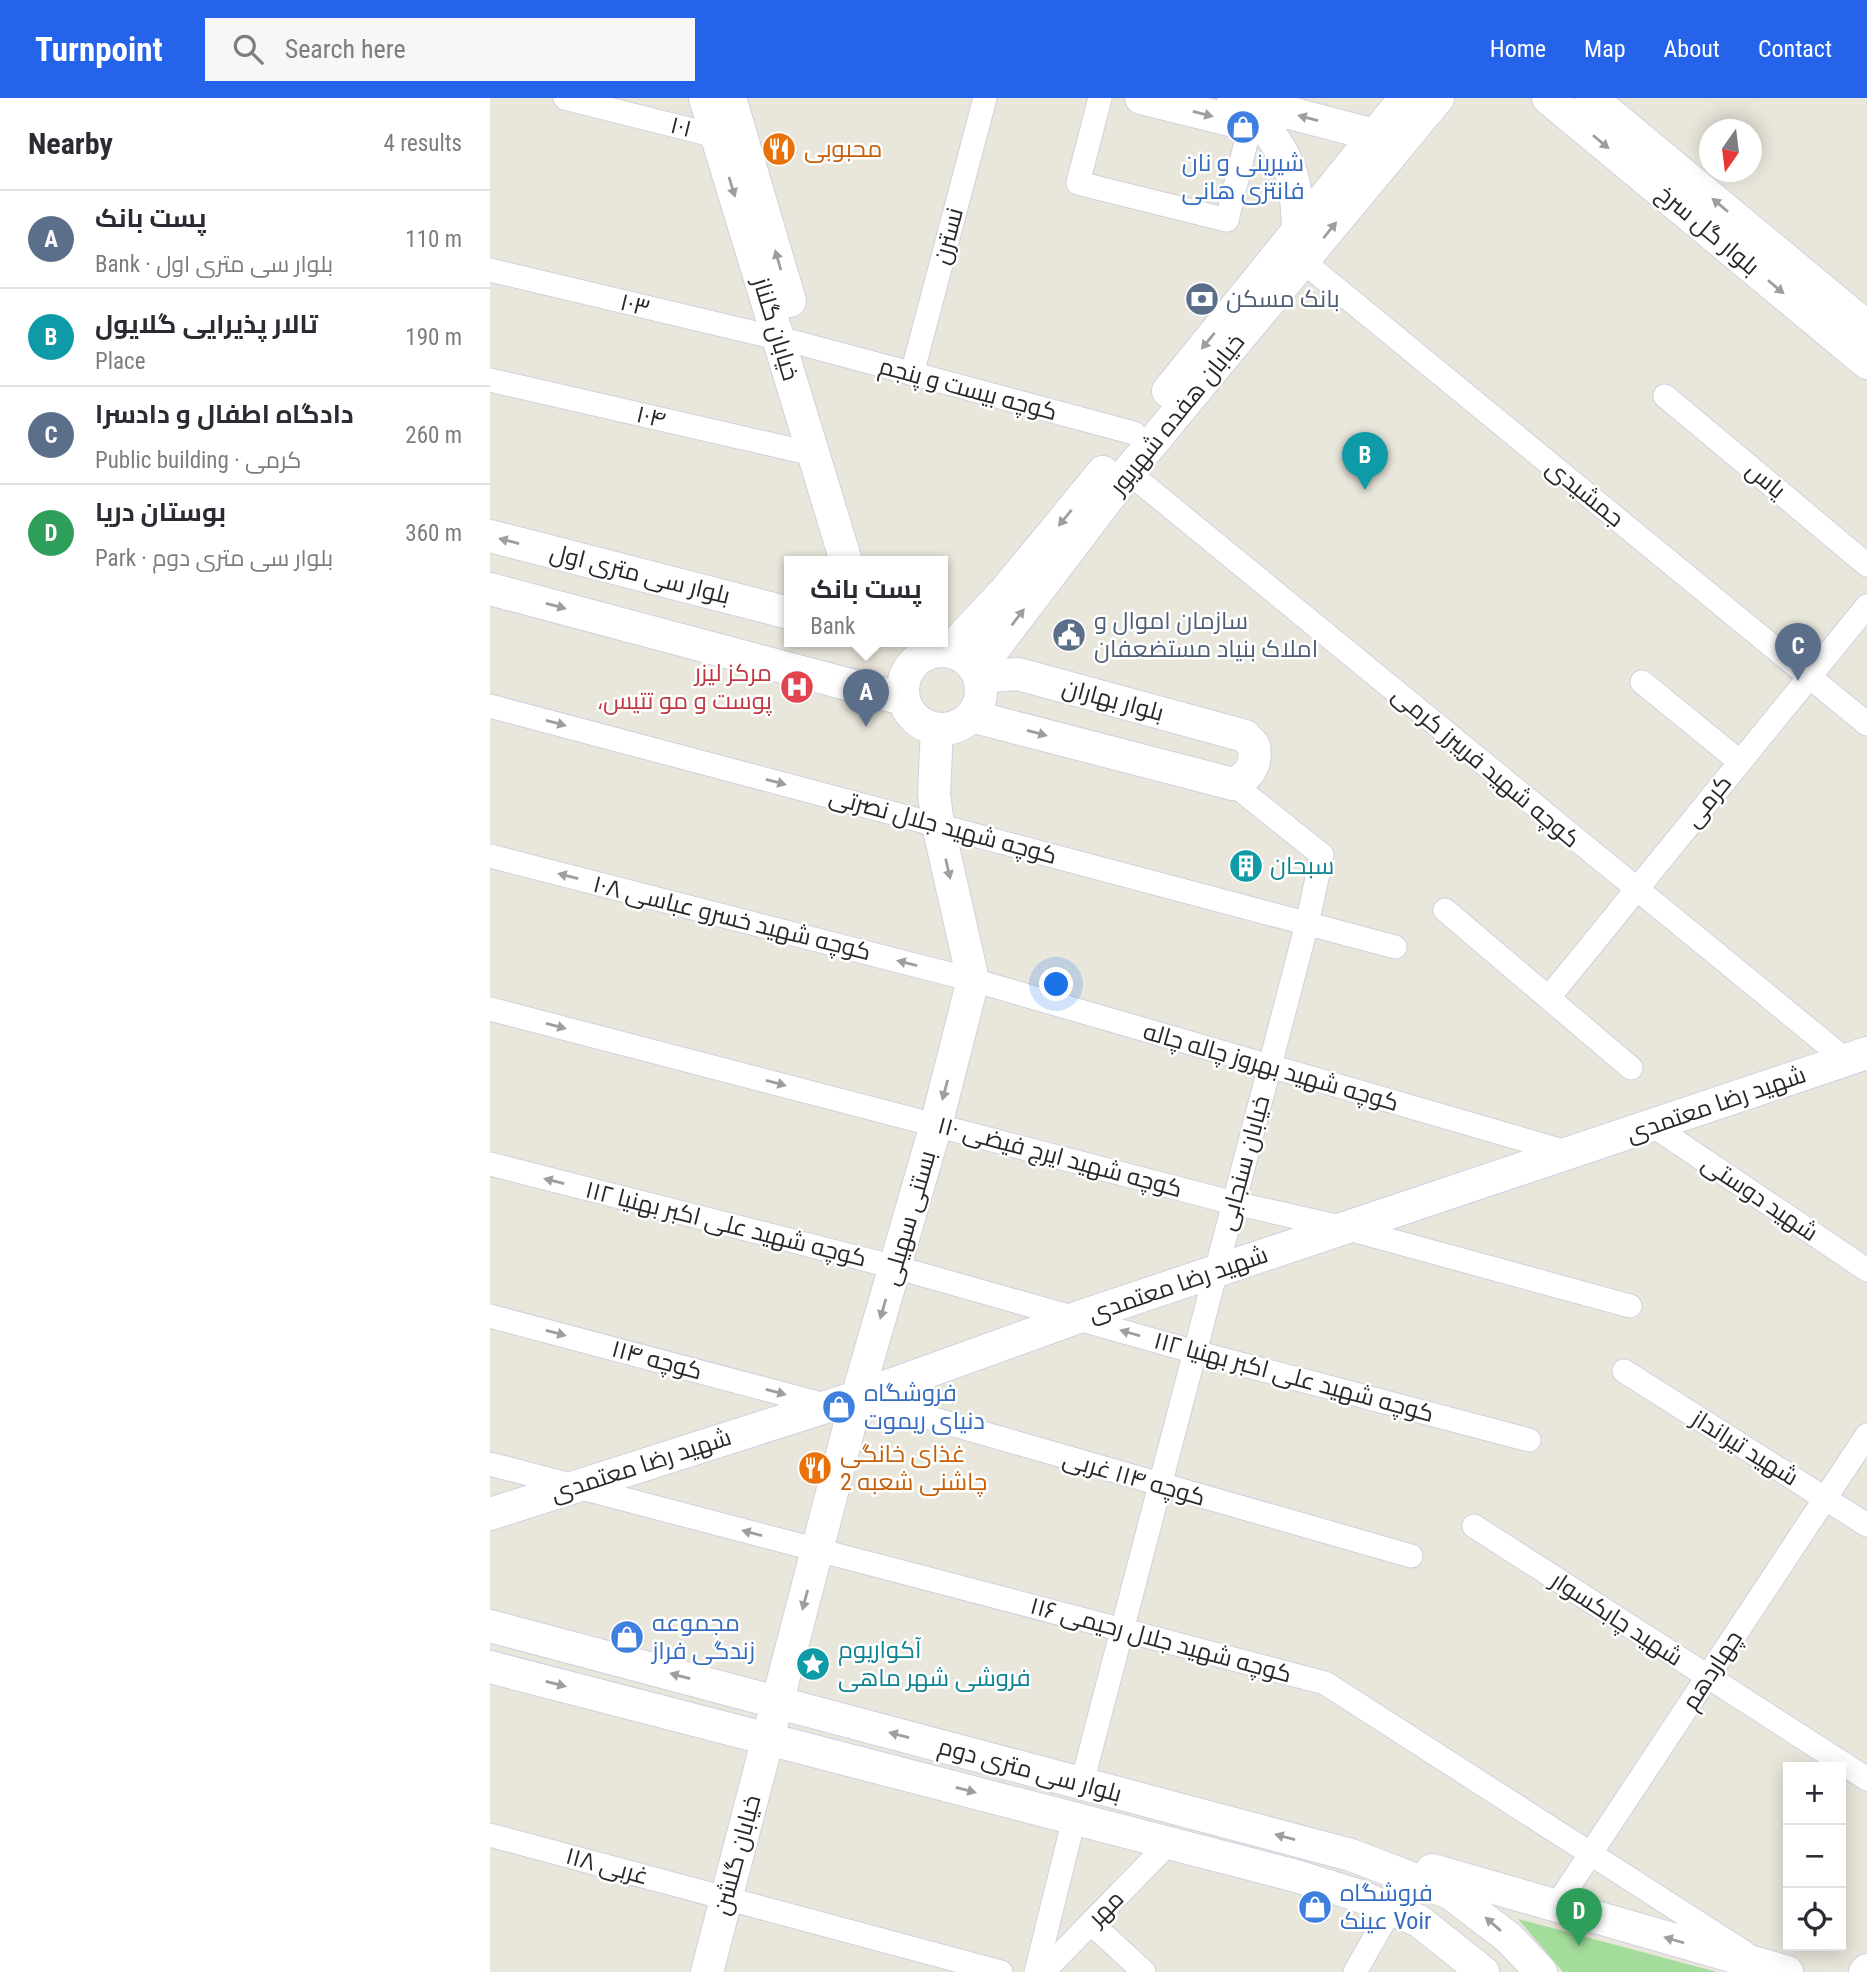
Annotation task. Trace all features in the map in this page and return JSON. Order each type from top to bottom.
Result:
[{"type":"main road","name":"خیابان گلناز","points":[[705,98],[716,136],[791,342],[813,454],[846,527],[863,556]]},
{"type":"main road","name":"خیابان گلناز","points":[[730,98],[791,342],[846,527],[846,556]]},
{"type":"main road","points":[[1140,98],[1254,111],[1374,135]]},
{"type":"main road","name":"خیابان هفده شهریور","points":[[948,646],[1006,590],[1405,98]]},
{"type":"main road","name":"خیابان هفده شهریور","points":[[978,674],[1128,472],[1438,98]]},
{"type":"main road","name":"بلوار گل سرخ","points":[[1548,98],[1744,243],[1867,327]]},
{"type":"main road","name":"بلوار گل سرخ","points":[[1591,98],[1867,363]]},
{"type":"main road","points":[[1254,111],[1290,166],[1297,192],[1298,231]]},
{"type":"main road","name":"بلوار سی متری اول","points":[[490,536],[784,611]]},
{"type":"main road","points":[[490,589],[869,687],[903,699],[916,719],[937,729],[950,728],[971,716],[981,694],[978,674],[960,655],[926,647]]},
{"type":"main road","name":"خیابان هفده شهریور","points":[[943,651],[947,647]]},
{"type":"main road","points":[[903,699],[906,673],[924,654],[943,651]]},
{"type":"main road","name":"بلوار بهاران","points":[[971,716],[1233,785],[1244,779],[1255,763],[1254,746],[1245,736],[1018,674],[978,674]]},
{"type":"main road","name":"بستنی سهیلی","points":[[778,1703],[857,1397],[936,1125],[973,980],[938,825],[934,794],[937,729]]},
{"type":"main road","name":"شهید رضا معتمدی","points":[[490,1514],[857,1397],[1214,1272],[1856,1057]]},
{"type":"main road","name":"بلوار سی متری دوم","points":[[490,1626],[1350,1855],[1450,1893],[1479,1912],[1541,1972]]},
{"type":"main road","name":"بلوار سی متری دوم","points":[[490,1667],[1296,1876],[1419,1921],[1472,1969]]},
{"type":"main road","name":"خیابان گلشن","points":[[706,1972],[778,1703]]},
{"type":"main road","points":[[1397,1871],[1422,1867],[1776,1969]]},
{"type":"street","name":"۱۰۱","points":[[565,98],[716,136]]},
{"type":"street","name":"نسترن","points":[[912,374],[985,98]]},
{"type":"street","points":[[1100,98],[1078,183],[1227,220],[1254,111]]},
{"type":"street","name":"جمشیدی","points":[[1304,262],[1867,724]]},
{"type":"street","name":"۱۰۳","points":[[490,270],[791,342]]},
{"type":"street","name":"کوچه بیست و پنجم","points":[[791,342],[1134,433]]},
{"type":"street","name":"۱۰۴","points":[[490,380],[813,454]]},
{"type":"street","name":"یاس","points":[[1665,396],[1867,565]]},
{"type":"street","name":"کوچه شهید فریبرز کرمی","points":[[1128,472],[1636,891],[1856,1057]]},
{"type":"street","name":"کرمی","points":[[1550,996],[1867,606]]},
{"type":"street","points":[[1642,682],[1740,762]]},
{"type":"street","name":"کوچه شهید جلال نصرتی","points":[[490,706],[1395,947]]},
{"type":"street","name":"خیابان سنجابی","points":[[1082,1783],[1307,924],[1322,855],[1233,785]]},
{"type":"street","name":"کوچه شهید خسرو عباسی ۱۰۸","points":[[490,856],[973,980]]},
{"type":"street","points":[[1445,910],[1550,996],[1631,1068]]},
{"type":"street","name":"کوچه شهید بهروز چاله چاله","points":[[973,980],[1570,1153]]},
{"type":"street","name":"کوچه شهید ایرج فیضی ۱۱۰","points":[[490,1009],[1234,1203],[1345,1228],[1630,1306]]},
{"type":"street","name":"شهید دوستی","points":[[1652,1125],[1867,1270]]},
{"type":"street","name":"کوچه شهید علی اکبر بهنیا ۱۱۲","points":[[490,1164],[895,1267],[1195,1352],[1529,1440]]},
{"type":"street","name":"کوچه ۱۱۴","points":[[490,1316],[825,1405]]},
{"type":"street","name":"شهید تیرانداز","points":[[1624,1371],[1867,1525]]},
{"type":"street","name":"کوچه ۱۱۴ غربی","points":[[857,1397],[1411,1556]]},
{"type":"street","name":"چهاردهم","points":[[1556,1906],[1867,1435]]},
{"type":"street","name":"کوچه شهید جلال رحیمی ۱۱۶","points":[[490,1464],[1325,1683],[1590,1854],[1776,1969]]},
{"type":"street","name":"شهید چابکسوار","points":[[1474,1526],[1867,1779]]},
{"type":"street","points":[[1036,1972],[1074,1819]]},
{"type":"street","name":"۱۱۸ غربی","points":[[490,1835],[1001,1972]]},
{"type":"street","name":"مهر","points":[[1043,1972],[1169,1843]]},
{"type":"street","points":[[1356,1972],[1391,1909]]},
{"type":"street","points":[[1091,1923],[1144,1972]]},
{"type":"green space","points":[[1518,1919],[1717,1972],[1563,1972]]},
{"type":"place","name":"شیرینی و نان فانتزی هانی","points":[[1243,127]]},
{"type":"place","name":"محبوبی","points":[[779,149]]},
{"type":"place","name":"بانک مسکن","points":[[1202,299]]},
{"type":"place","name":"تالار پذیرایی گلایول","points":[[1365,490]]},
{"type":"place","name":"سازمان اموال و املاک بنیاد مستضعفان","points":[[1069,635]]},
{"type":"place","name":"دادگاه اطفال و دادسرا","points":[[1798,681]]},
{"type":"place","name":"مرکز لیزر ،پوست و مو تتیس","points":[[797,687]]},
{"type":"place","name":"پست بانک","points":[[866,727]]},
{"type":"place","name":"سبحان","points":[[1246,866]]},
{"type":"place","name":"فروشگاه دنیای ریموت","points":[[839,1407]]},
{"type":"place","name":"غذای خانگی چاشنی شعبه 2","points":[[815,1468]]},
{"type":"place","name":"مجموعه زندگی فراز","points":[[627,1637]]},
{"type":"place","name":"آکواریوم فروشی شهر ماهی","points":[[813,1664]]},
{"type":"place","name":"فروشگاه عینک Voir","points":[[1315,1907]]},
{"type":"place","name":"بوستان دریا","points":[[1579,1946]]}]
